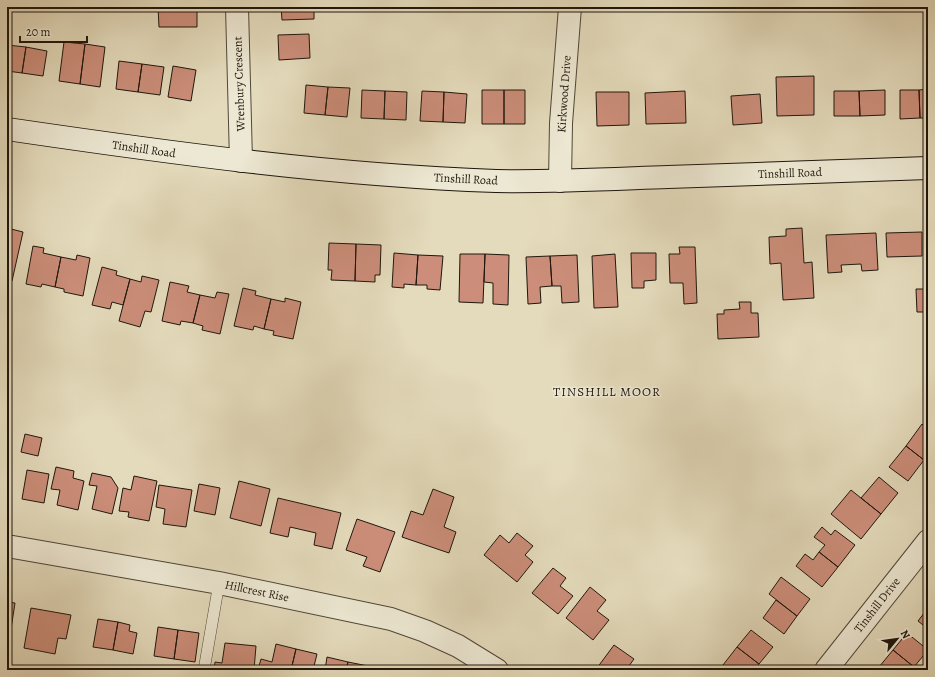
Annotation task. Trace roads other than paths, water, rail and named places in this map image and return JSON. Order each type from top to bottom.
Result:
[{"type":"street","name":"Wrenbury Crescent","points":[[236,7],[241,161]]},
{"type":"street","name":"Kirkwood Drive","points":[[560,181],[561,123],[570,7]]},
{"type":"street","name":"Tinshill Road","points":[[7,129],[172,153],[241,161],[355,172],[497,180],[560,181],[928,168]]},
{"type":"street","name":"Tinshill Drive","points":[[826,670],[928,541]]},
{"type":"street","name":"Hillcrest Rise","points":[[7,546],[219,583],[391,620],[425,631],[458,646],[497,670]]},
{"type":"lane","points":[[204,670],[219,583]]},
{"type":"district","name":"TINSHILL MOOR","points":[[607,391]]}]
